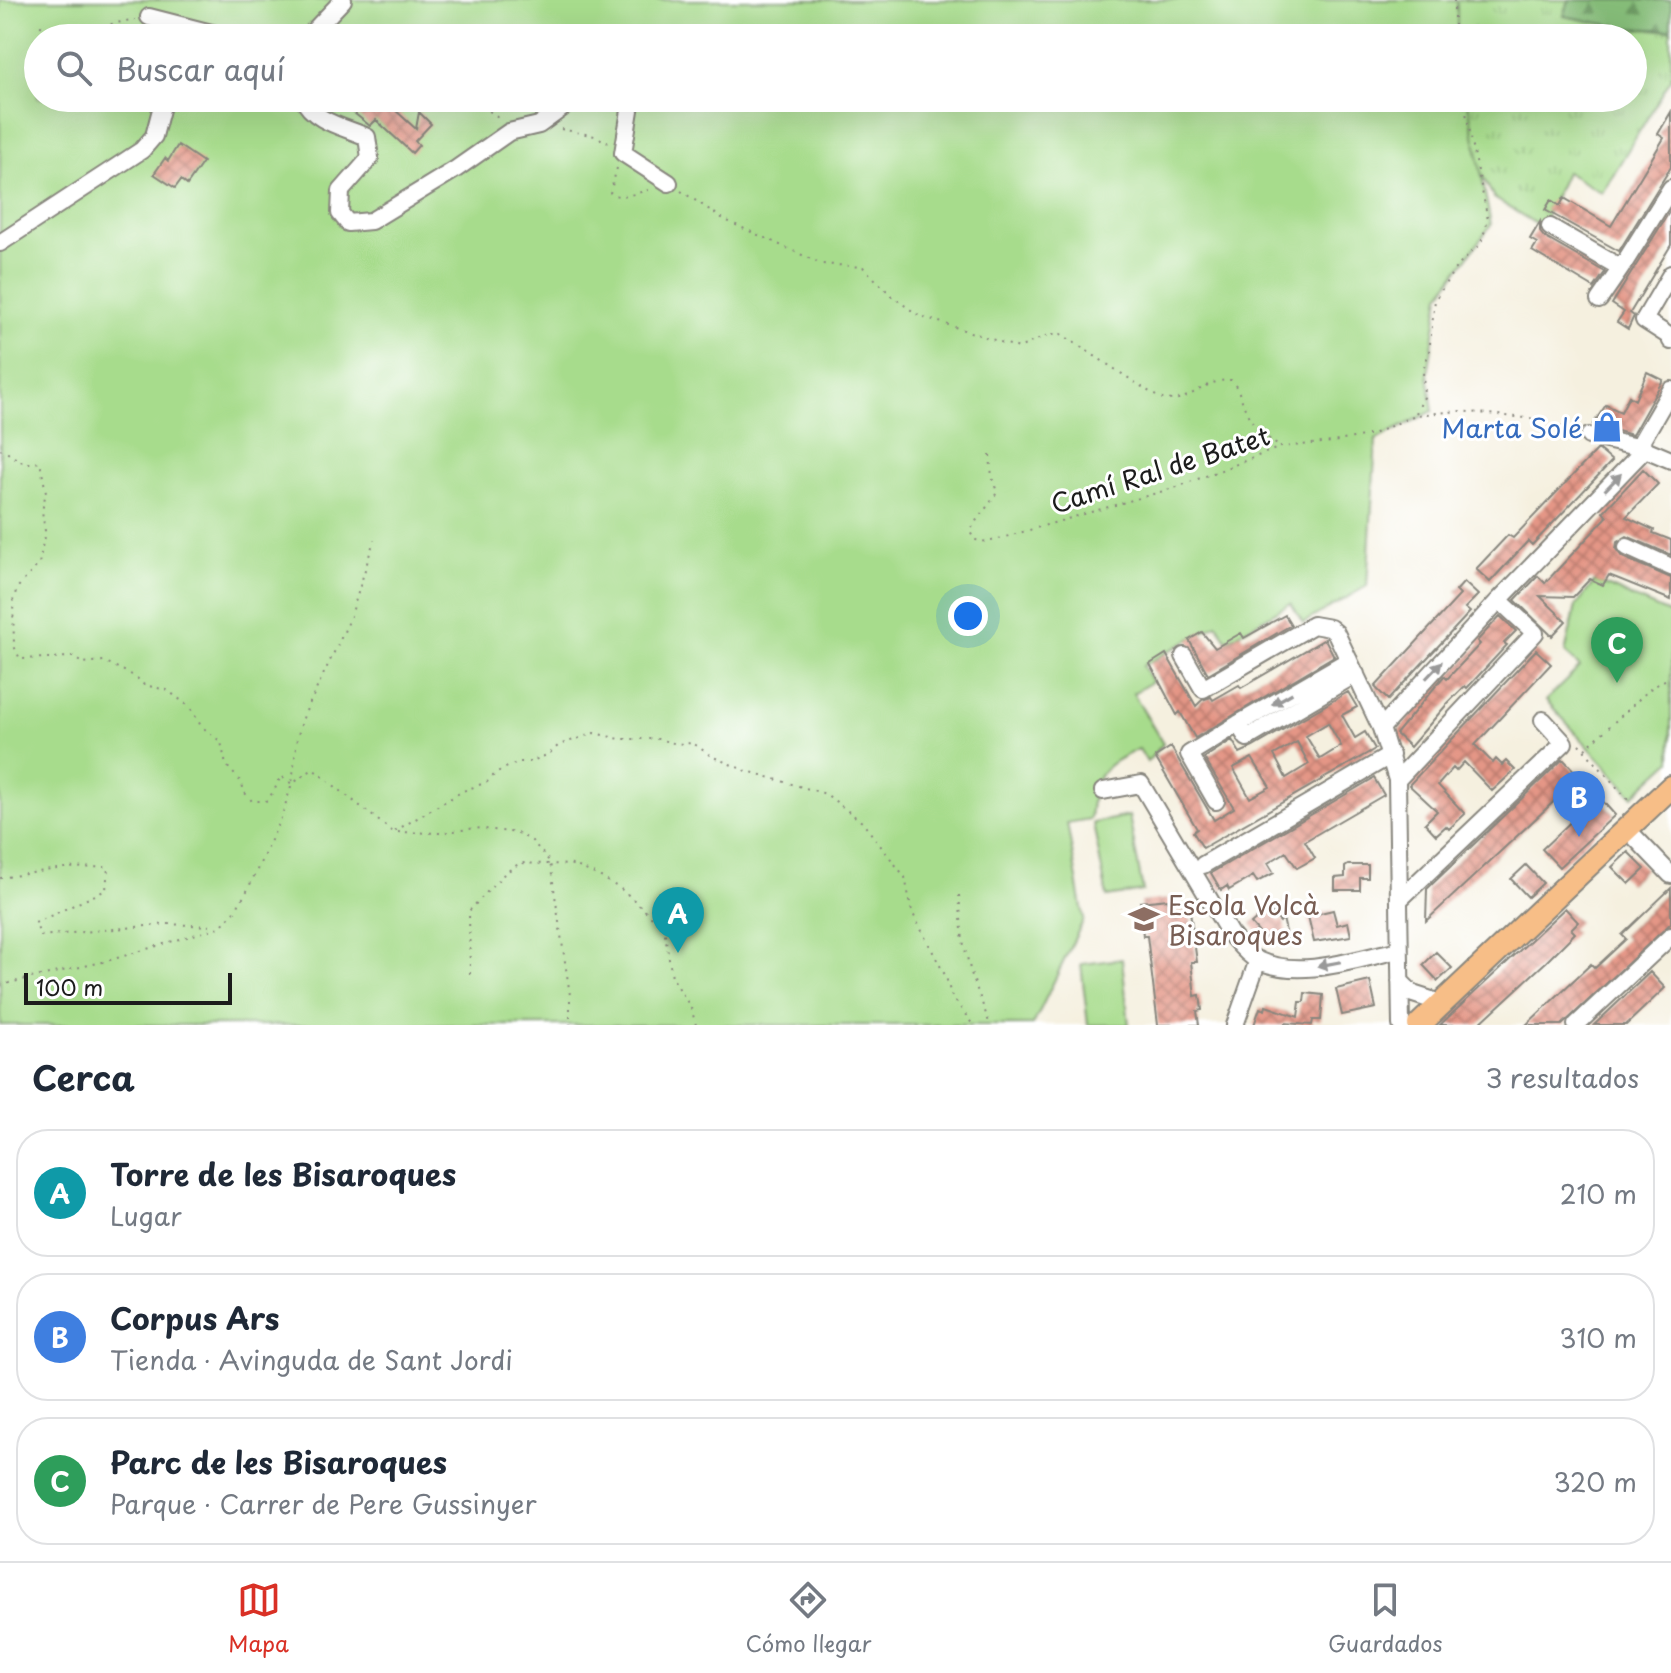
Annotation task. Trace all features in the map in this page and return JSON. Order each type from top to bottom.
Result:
[{"type":"main road","points":[[1419,1025],[1671,787]]},
{"type":"street","points":[[320,24],[343,0]]},
{"type":"street","points":[[149,17],[163,24]]},
{"type":"street","points":[[0,243],[142,150],[154,136],[160,112]]},
{"type":"street","points":[[313,112],[319,118],[367,137],[370,158],[341,191],[340,213],[348,223],[371,221],[509,132],[539,125],[557,112]]},
{"type":"street","points":[[630,112],[623,153],[666,181]]},
{"type":"street","points":[[1599,300],[1671,188]]},
{"type":"street","points":[[1550,227],[1621,268]]},
{"type":"street","points":[[1671,274],[1644,320],[1669,336],[1671,341]]},
{"type":"street","points":[[1381,728],[1642,448],[1671,390]]},
{"type":"street","points":[[1589,436],[1642,448],[1671,460]]},
{"type":"street","points":[[1627,547],[1671,567]]},
{"type":"street","points":[[1397,780],[1535,633],[1499,600]]},
{"type":"street","points":[[1184,656],[1203,689],[1313,625],[1322,625],[1336,633],[1381,728],[1397,780],[1401,1025]]},
{"type":"street","points":[[1216,801],[1189,754],[1238,724],[1353,667]]},
{"type":"street","points":[[1399,900],[1564,743],[1543,720]]},
{"type":"street","points":[[1203,865],[1391,755]]},
{"type":"street","points":[[1103,791],[1141,784],[1230,934],[1246,953],[1258,960],[1290,968],[1314,967],[1399,950]]},
{"type":"street","points":[[1634,821],[1671,875]]},
{"type":"street","points":[[1576,1025],[1671,936]]},
{"type":"street","points":[[1235,1025],[1258,960]]},
{"type":"street","points":[[1400,981],[1413,994],[1441,1003]]},
{"type":"path","points":[[1454,0],[1454,24]]},
{"type":"path","points":[[114,24],[149,17]]},
{"type":"path","points":[[490,112],[510,120]]},
{"type":"path","points":[[1415,415],[1424,397],[1423,370],[1429,352],[1435,300],[1454,270],[1481,243],[1488,220],[1466,112]]},
{"type":"path","points":[[539,125],[595,136],[623,153],[612,179],[610,193],[615,196],[655,188],[666,181],[725,220],[822,264],[863,267],[893,297],[918,315],[1019,348],[1045,336],[1061,334],[1159,398],[1171,401],[1193,394],[1207,383],[1219,379],[1231,380],[1239,389],[1248,414],[1263,435],[1281,447]]},
{"type":"path","name":"Camí Ral de Batet","points":[[990,455],[997,492],[977,517],[970,532],[975,540],[988,542],[1177,487],[1281,447],[1373,434],[1415,415],[1460,411],[1535,419],[1589,436]]},
{"type":"path","points":[[0,449],[27,465],[40,462],[46,492],[42,511],[45,531],[39,564],[17,588],[13,601],[14,646],[20,659],[48,656],[73,657],[82,663],[104,661],[136,677],[144,685],[167,690],[190,707],[201,726],[221,742],[226,765],[242,783],[244,792],[252,801],[266,801],[281,776],[292,784]]},
{"type":"path","points":[[0,985],[107,961],[220,927],[235,911],[272,842],[292,784],[297,738],[304,715],[350,619],[374,540]]},
{"type":"path","points":[[1584,750],[1650,689],[1671,676]]},
{"type":"path","points":[[393,832],[463,791],[487,782],[497,772],[518,762],[530,762],[549,754],[559,745],[594,733],[620,739],[693,743],[711,756],[744,770],[826,794],[862,822],[905,877],[912,912],[946,977],[951,995],[973,1025]]},
{"type":"path","points":[[1564,743],[1572,736],[1634,821]]},
{"type":"path","points":[[292,784],[313,769],[393,832],[440,833],[476,828],[518,833],[532,841],[550,862],[570,995],[570,1025]]},
{"type":"path","points":[[470,974],[469,911],[505,873],[520,863],[574,865],[624,891],[664,928],[668,965],[691,1008],[696,1025]]},
{"type":"path","points":[[0,878],[64,868],[108,867],[106,890],[35,923],[41,936],[167,924],[220,927]]},
{"type":"path","points":[[959,895],[963,941],[990,1025]]},
{"type":"green space","points":[[0,0],[1457,0],[1457,24],[24,24],[24,112],[1470,112],[1491,225],[1440,295],[1428,374],[1433,411],[1376,440],[1367,586],[1303,623],[1291,603],[1227,640],[1217,624],[1143,666],[1152,682],[1133,693],[1163,744],[1147,762],[1139,749],[1115,761],[1097,783],[1090,819],[1067,823],[1084,919],[1033,1025],[0,1025]]},
{"type":"green space","points":[[1068,0],[1569,0],[1564,16],[1605,24],[1052,24]]},
{"type":"green space","points":[[1569,0],[1671,0],[1671,30],[1647,29],[1647,24],[1605,24],[1564,16]]},
{"type":"green space","points":[[1647,29],[1671,30],[1671,79],[1602,193],[1566,172],[1541,227],[1494,198],[1473,158],[1103,112],[1647,112]]},
{"type":"green space","points":[[1595,581],[1671,614],[1671,761],[1633,796],[1546,700],[1580,667],[1565,653],[1576,606]]},
{"type":"green space","points":[[1129,816],[1143,891],[1107,897],[1093,823]]},
{"type":"green space","points":[[1122,959],[1129,1025],[1088,1025],[1081,964]]},
{"type":"building","points":[[353,112],[397,112],[416,129],[419,112],[431,124],[415,141],[419,145],[412,153],[376,120],[370,126]]},
{"type":"building","points":[[1671,112],[1671,167],[1619,251],[1545,210],[1551,200],[1560,206],[1564,198],[1611,226],[1664,138],[1658,134]]},
{"type":"building","points":[[178,145],[203,162],[187,185],[181,180],[175,188],[154,174],[165,158],[168,161]]},
{"type":"building","points":[[1671,209],[1671,245],[1630,313],[1634,316],[1628,329],[1617,322],[1624,312],[1612,304]]},
{"type":"building","points":[[1540,222],[1540,232],[1544,237],[1605,272],[1594,288],[1532,251],[1537,243],[1530,239]]},
{"type":"building","points":[[1647,372],[1663,380],[1632,435],[1593,424],[1606,405],[1621,412],[1629,396],[1635,400]]},
{"type":"building","points":[[1598,449],[1612,461],[1532,545],[1528,541],[1490,582],[1476,569],[1508,535],[1513,538]]},
{"type":"building","points":[[1643,469],[1658,484],[1626,517],[1671,540],[1671,555],[1627,536],[1617,542],[1616,549],[1622,557],[1671,578],[1671,600],[1609,575],[1603,585],[1590,579],[1573,597],[1540,596],[1566,621],[1552,636],[1515,600],[1538,576],[1545,583],[1607,517],[1603,512]]},
{"type":"building","points":[[1464,582],[1478,595],[1465,608],[1470,612],[1388,700],[1375,687],[1460,595],[1456,591]]},
{"type":"building","points":[[1285,615],[1291,625],[1208,674],[1189,640],[1202,632],[1215,648],[1241,633],[1244,638]]},
{"type":"building","points":[[1500,616],[1516,631],[1504,643],[1507,645],[1467,688],[1465,686],[1448,703],[1410,747],[1396,734],[1444,676],[1447,679],[1480,644],[1477,641]]},
{"type":"building","points":[[1325,639],[1334,656],[1195,738],[1180,712],[1177,715],[1150,664],[1166,654],[1196,706],[1202,700],[1211,697],[1213,700],[1239,685],[1241,688]]},
{"type":"building","points":[[1536,650],[1551,664],[1475,745],[1493,763],[1496,759],[1502,765],[1506,761],[1515,770],[1492,791],[1464,762],[1456,771],[1453,768],[1438,785],[1465,814],[1449,829],[1446,826],[1436,835],[1425,823],[1437,811],[1409,785]]},
{"type":"building","points":[[1348,692],[1357,707],[1342,715],[1355,738],[1365,732],[1375,749],[1203,848],[1193,832],[1197,829],[1155,757],[1171,747],[1214,820],[1234,808],[1204,758],[1232,740],[1240,753]],"holes":[[[1328,723],[1341,746],[1320,759],[1306,736]],[[1297,742],[1309,764],[1286,778],[1274,755]],[[1252,758],[1270,787],[1250,798],[1233,768]]]},
{"type":"building","points":[[1563,759],[1580,777],[1426,921],[1427,889]]},
{"type":"building","points":[[1374,778],[1384,795],[1305,841],[1315,858],[1297,868],[1286,852],[1268,863],[1274,873],[1257,882],[1253,876],[1229,890],[1227,886],[1221,890],[1211,873]]},
{"type":"building","points":[[1598,796],[1615,815],[1559,867],[1542,849]]},
{"type":"building","points":[[1628,852],[1645,869],[1629,884],[1612,867]]},
{"type":"building","points":[[1368,865],[1368,878],[1360,878],[1360,890],[1335,890],[1335,878],[1345,877],[1345,867]]},
{"type":"building","points":[[1526,865],[1543,883],[1528,897],[1511,879]]},
{"type":"building","points":[[1671,888],[1671,923],[1562,1025],[1526,1025],[1591,964],[1595,968],[1626,939],[1622,935]]},
{"type":"building","points":[[1168,899],[1170,913],[1190,911],[1197,962],[1191,962],[1195,996],[1200,995],[1202,1010],[1197,1011],[1199,1025],[1158,1025],[1140,902]]},
{"type":"building","points":[[1565,908],[1578,922],[1571,929],[1575,933],[1546,962],[1478,1025],[1440,1025]]},
{"type":"building","points":[[1268,909],[1280,922],[1283,918],[1288,941],[1278,944],[1259,933],[1251,924]]},
{"type":"building","points":[[1333,910],[1337,925],[1348,922],[1351,936],[1314,942],[1308,916]]},
{"type":"building","points":[[1436,952],[1452,968],[1438,981],[1423,965]]},
{"type":"building","points":[[1650,972],[1665,988],[1626,1025],[1594,1025]]},
{"type":"building","points":[[1370,981],[1376,1008],[1342,1015],[1336,989]]},
{"type":"building","points":[[1305,993],[1323,995],[1321,1020],[1313,1020],[1312,1025],[1254,1025],[1260,1008],[1265,1010],[1266,1006],[1298,1017]]},
{"type":"place","name":"Marta Solé","points":[[1607,427]]},
{"type":"place","name":"Parc de les Bisaroques","points":[[1617,683]]},
{"type":"place","name":"Corpus Ars","points":[[1579,837]]},
{"type":"place","name":"Escola Volcà Bisaroques","points":[[1144,919]]},
{"type":"place","name":"Torre de les Bisaroques","points":[[678,953]]}]
